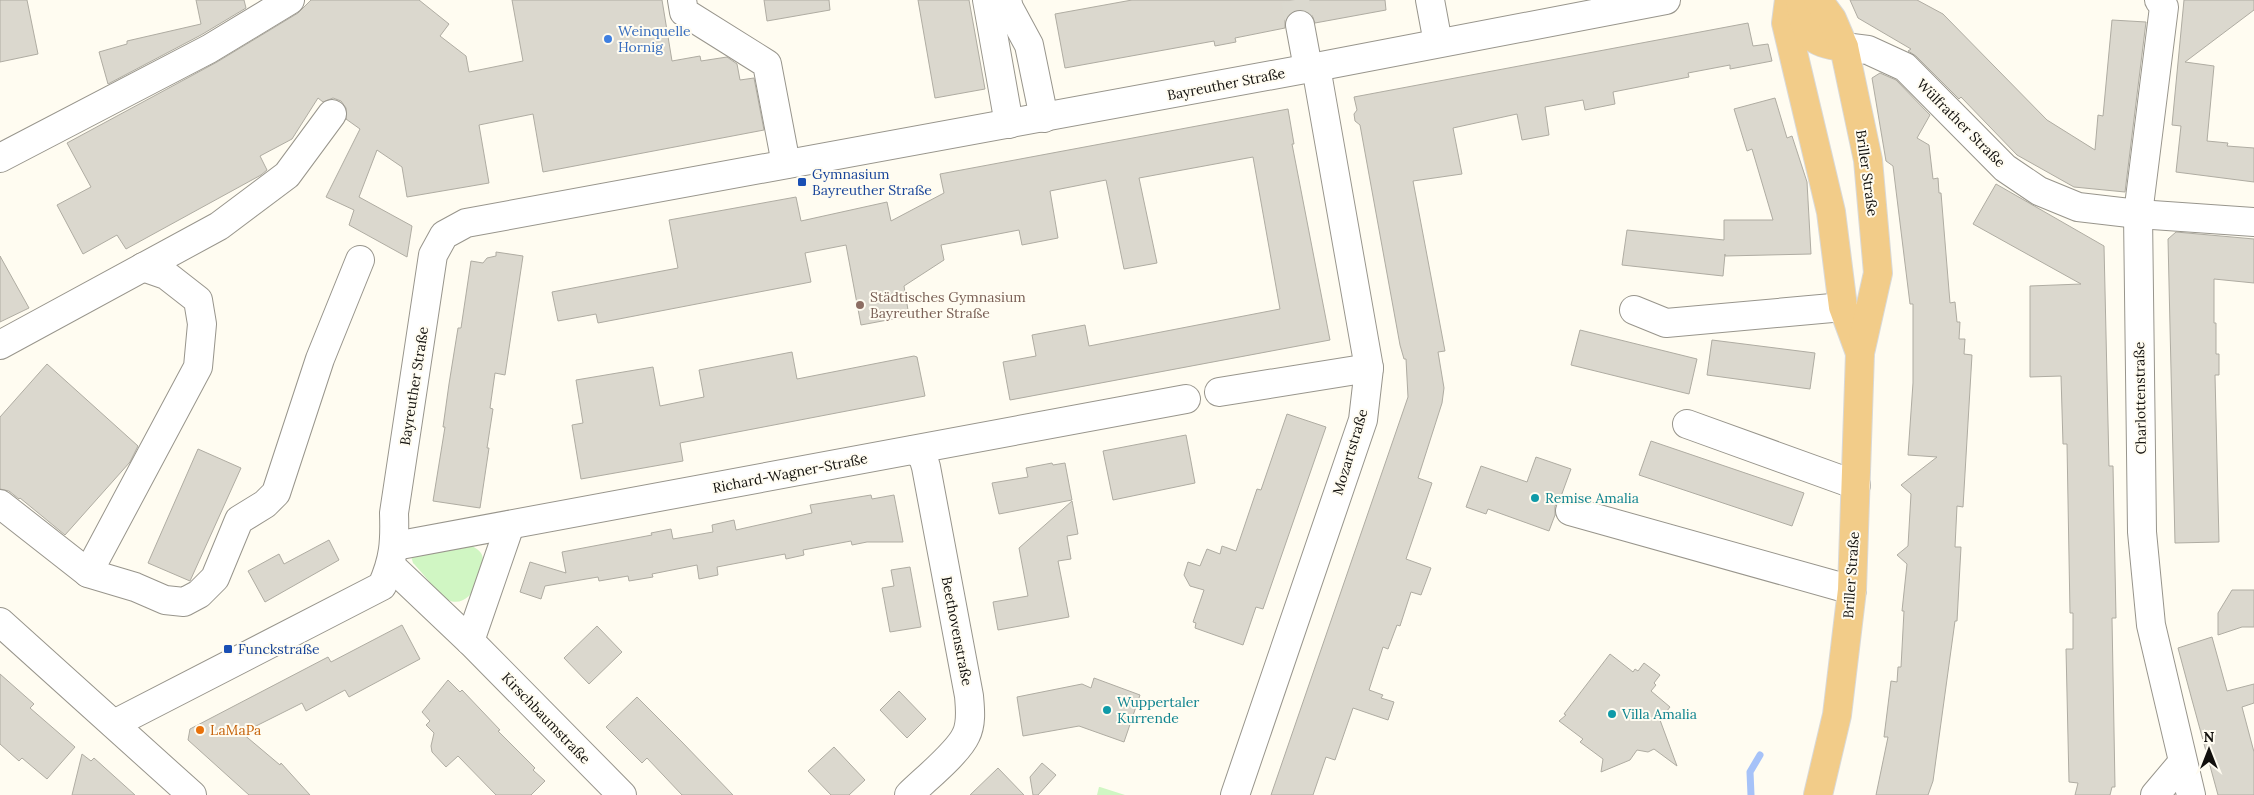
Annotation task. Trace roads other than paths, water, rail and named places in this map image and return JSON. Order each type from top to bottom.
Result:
[{"type":"main road","name":"Briller Straße","points":[[1789,0],[1786,23],[1831,212],[1844,307],[1860,353]]},
{"type":"main road","points":[[1800,0],[1807,32],[1816,41],[1826,45],[1844,47]]},
{"type":"main road","name":"Briller Straße","points":[[1818,0],[1832,19],[1844,47],[1868,160],[1878,273],[1860,353],[1852,590],[1838,715],[1818,795]]},
{"type":"street","points":[[0,158],[209,49],[290,0]]},
{"type":"street","points":[[682,0],[684,12],[767,64],[786,164]]},
{"type":"street","points":[[987,0],[1008,124]]},
{"type":"street","points":[[1007,0],[1009,8],[1029,45],[1044,118]]},
{"type":"street","points":[[1430,0],[1438,42]]},
{"type":"street","name":"Bayreuther Straße","points":[[393,556],[394,513],[433,255],[444,235],[466,223],[1044,118],[1666,0]]},
{"type":"street","name":"Charlottenstraße","points":[[2159,0],[2164,7],[2138,214],[2142,532],[2151,624],[2191,795]]},
{"type":"street","name":"Mozartstraße","points":[[1235,795],[1364,420],[1369,368],[1312,68],[1300,26]]},
{"type":"street","name":"Wülfrather Straße","points":[[1844,47],[1868,50],[1905,68],[2004,168],[2039,191],[2078,207],[2138,214],[2254,222]]},
{"type":"street","points":[[0,345],[219,226],[287,175],[332,114]]},
{"type":"street","points":[[0,504],[88,573],[135,587],[165,600],[184,602],[199,594],[215,578],[239,520],[265,504],[276,493],[320,359],[360,260]]},
{"type":"street","points":[[88,573],[198,367],[202,324],[198,300],[166,275],[143,267]]},
{"type":"street","points":[[1634,310],[1666,323],[1844,307]]},
{"type":"street","points":[[1219,392],[1369,368]]},
{"type":"street","name":"Richard-Wagner-Straße","points":[[393,556],[510,525],[1186,399]]},
{"type":"street","points":[[1687,424],[1856,485]]},
{"type":"street","name":"Beethovenstraße","points":[[909,795],[956,749],[966,735],[970,716],[970,696],[926,467],[923,456],[914,450]]},
{"type":"street","points":[[1570,511],[1852,590]]},
{"type":"street","points":[[470,641],[510,525]]},
{"type":"street","points":[[114,724],[382,586],[393,556]]},
{"type":"street","name":"Kirschbaumstraße","points":[[393,556],[470,641],[622,795]]},
{"type":"street","points":[[0,622],[192,795]]},
{"type":"street","points":[[2155,795],[2182,763]]},
{"type":"waterway","points":[[1751,795],[1750,772],[1760,755]]},
{"type":"tunnel","points":[[1295,0],[1300,25]]},
{"type":"place","name":"Weinquelle Hornig","points":[[608,39]]},
{"type":"place","name":"Gymnasium Bayreuther Straße","points":[[802,182]]},
{"type":"place","name":"Städtisches Gymnasium Bayreuther Straße","points":[[860,305]]},
{"type":"place","name":"Remise Amalia","points":[[1535,498]]},
{"type":"place","name":"Funckstraße","points":[[228,649]]},
{"type":"place","name":"Wuppertaler Kurrende","points":[[1107,710]]},
{"type":"place","name":"Villa Amalia","points":[[1612,714]]},
{"type":"place","name":"LaMaPa","points":[[200,730]]}]
